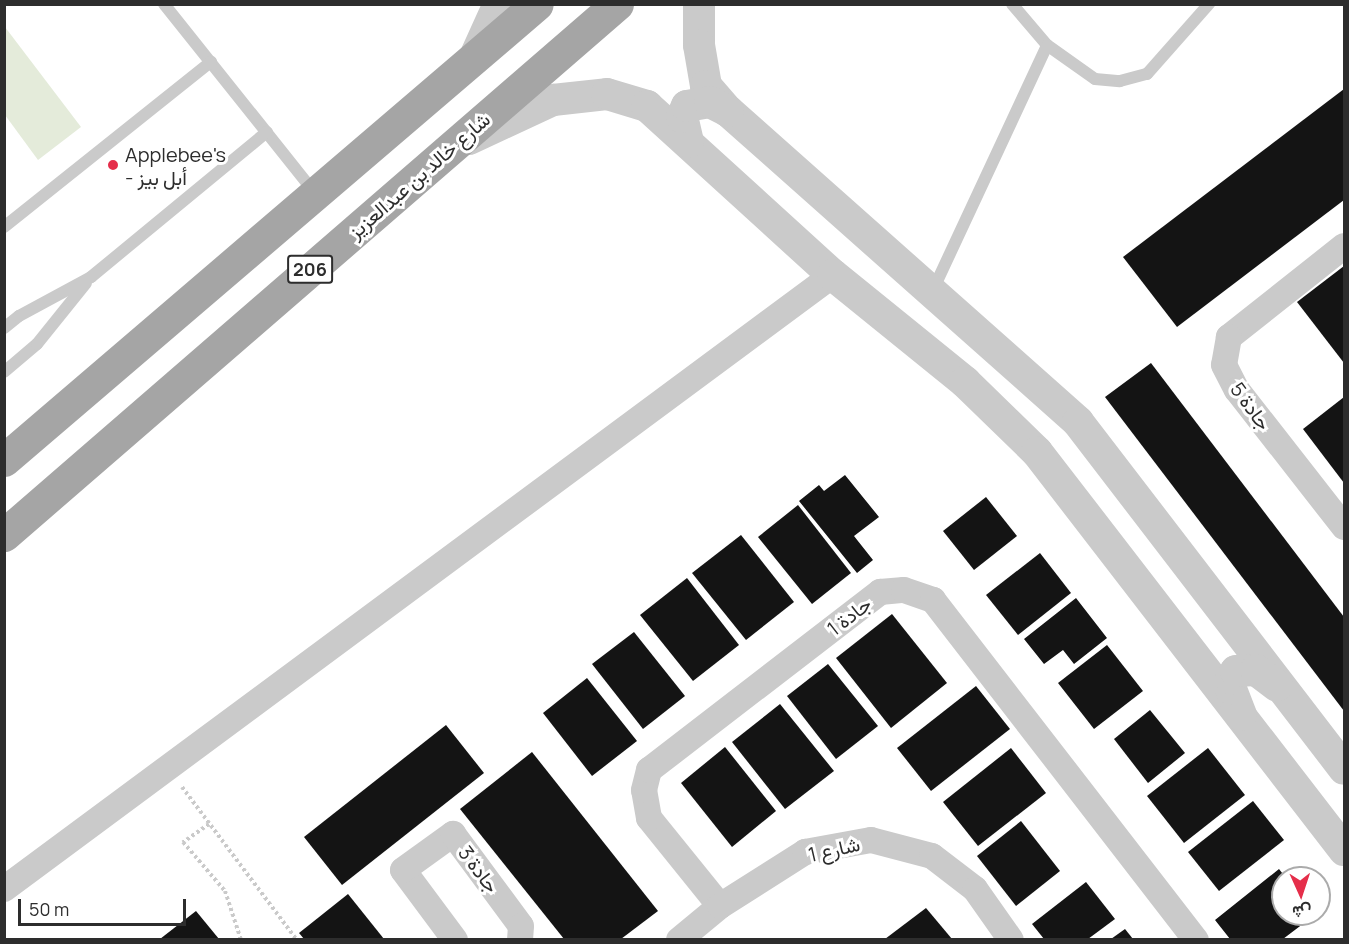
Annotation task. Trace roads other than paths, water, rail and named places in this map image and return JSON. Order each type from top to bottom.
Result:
[{"type":"main road","name":"206","points":[[4,460],[537,4]]},
{"type":"main road","name":"شارع خالد بن عبدالعزيز","points":[[4,536],[617,4]]},
{"type":"street","points":[[474,59],[499,4]]},
{"type":"street","points":[[699,4],[699,45],[706,86],[728,111],[933,290],[1078,422],[1344,769]]},
{"type":"street","points":[[450,148],[553,100],[607,94],[647,106],[833,275],[965,382],[1037,452],[1344,850]]},
{"type":"street","points":[[688,142],[682,117],[687,106],[710,102],[728,111]]},
{"type":"street","name":"جادة 5","points":[[1344,246],[1229,337],[1224,365],[1237,390],[1344,526]]},
{"type":"street","points":[[4,889],[833,275]]},
{"type":"street","name":"جادة 1","points":[[720,906],[649,818],[644,790],[649,770],[880,592],[904,590],[933,600],[1196,939]]},
{"type":"street","points":[[1181,640],[1203,642],[1217,634],[1222,611]]},
{"type":"street","points":[[1243,721],[1232,689],[1231,679],[1236,671],[1256,669],[1283,690]]},
{"type":"street","name":"جادة 3","points":[[454,939],[403,870],[453,834],[521,926],[520,939]]},
{"type":"street","name":"شارع 1","points":[[679,939],[720,906],[806,852],[871,840],[932,856],[975,889],[1011,939]]},
{"type":"lane","points":[[164,4],[316,194]]},
{"type":"lane","points":[[1012,4],[1047,45],[1095,79],[1120,81],[1147,74],[1209,4]]},
{"type":"lane","points":[[933,290],[1047,45]]},
{"type":"lane","points":[[4,227],[211,62]]},
{"type":"lane","points":[[4,372],[37,344],[91,278],[267,132]]},
{"type":"lane","points":[[4,328],[19,316],[91,278]]},
{"type":"place","name":"Applebee's - أبل بيز","points":[[113,165]]}]
